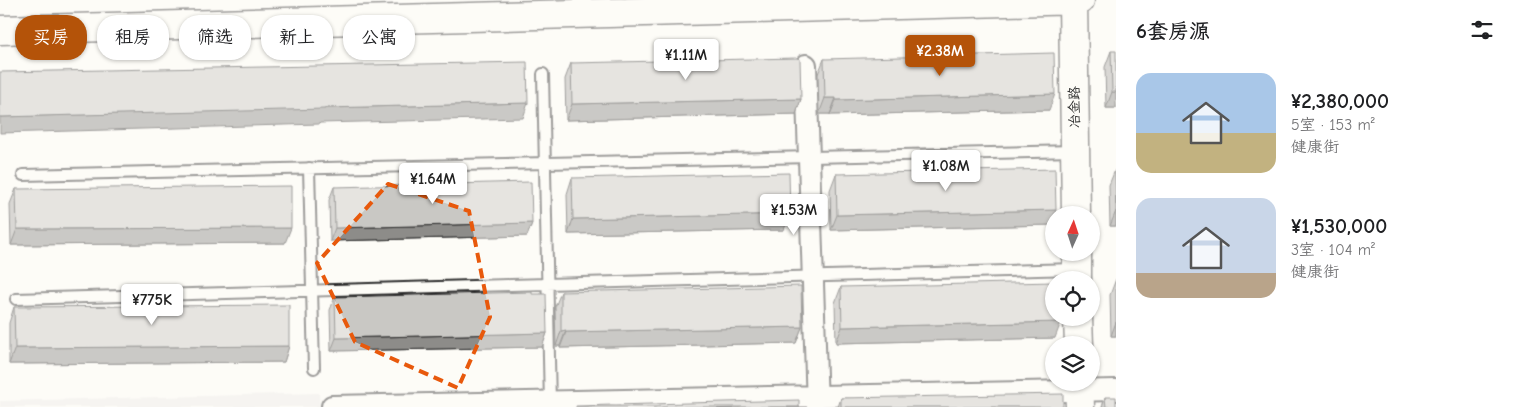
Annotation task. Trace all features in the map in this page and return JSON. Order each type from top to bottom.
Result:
[{"type":"main road","name":"冶金路","points":[[1073,0],[1076,206]]},
{"type":"main road","points":[[0,30],[1080,0]]},
{"type":"street","points":[[806,65],[817,402]]},
{"type":"street","points":[[332,406],[817,402],[1079,394],[1116,390]]},
{"type":"lane","points":[[543,74],[550,404]]},
{"type":"lane","points":[[23,175],[1075,150]]},
{"type":"lane","points":[[309,168],[314,368]]},
{"type":"lane","points":[[16,298],[547,284],[1077,267]]},
{"type":"highlighted area","points":[[388,184],[469,211],[490,317],[458,388],[355,342],[317,263]]},
{"type":"shaded area","points":[[319,393],[320,407],[0,407],[0,401]]},
{"type":"building","points":[[1111,51],[1116,51],[1116,92],[1112,92]]},
{"type":"building","points":[[1054,53],[1055,94],[836,100],[836,98],[825,98],[824,59]]},
{"type":"building","points":[[800,59],[801,99],[572,104],[571,63]]},
{"type":"building","points":[[527,62],[528,103],[0,117],[0,72]]},
{"type":"building","points":[[1055,169],[1056,206],[1045,206],[1045,210],[837,215],[836,174]]},
{"type":"building","points":[[1115,170],[1116,170],[1116,205]]},
{"type":"building","points":[[789,173],[790,214],[573,219],[572,178]]},
{"type":"building","points":[[531,182],[532,223],[335,228],[334,187]]},
{"type":"building","points":[[291,186],[291,228],[17,229],[16,189]]},
{"type":"building","points":[[1045,282],[1045,322],[842,327],[841,287]]},
{"type":"building","points":[[801,286],[802,327],[561,331],[561,292]]},
{"type":"building","points":[[532,292],[532,294],[546,294],[547,333],[336,338],[335,297]]},
{"type":"building","points":[[289,305],[289,346],[15,348],[14,307]]},
{"type":"building","points":[[1063,394],[1063,407],[841,407],[841,398]]},
{"type":"building","points":[[1105,397],[1116,397],[1116,407],[1106,407]]},
{"type":"building","points":[[799,400],[799,407],[576,407],[576,406]]}]
